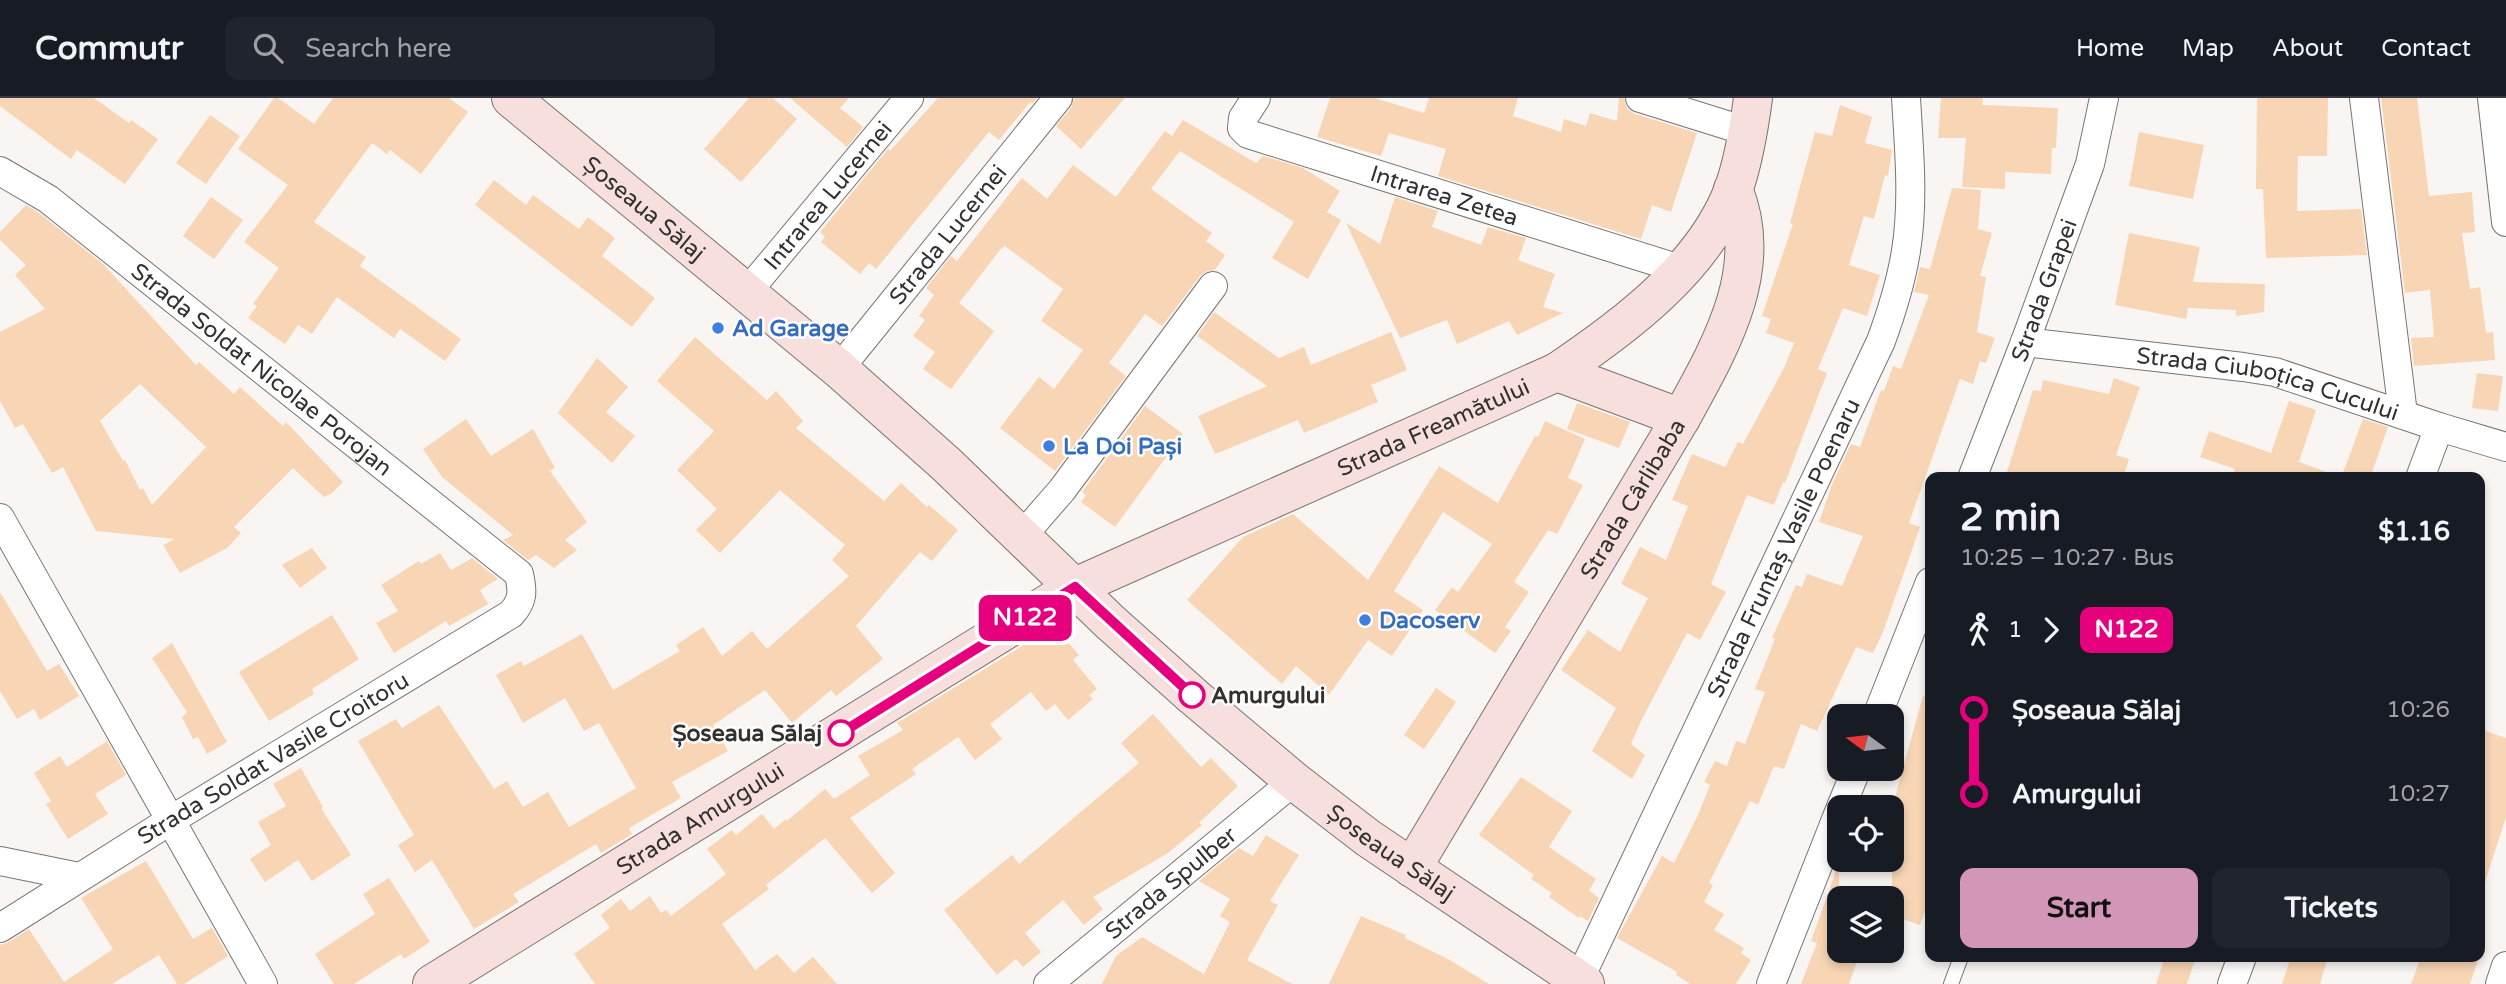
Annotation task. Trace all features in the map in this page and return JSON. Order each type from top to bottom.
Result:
[{"type":"street","name":"Șoseaua Sălaj","points":[[512,98],[839,369],[946,464],[1194,697],[1294,781],[1368,838],[1582,982]]},
{"type":"street","name":"Intrarea Lucernei","points":[[747,292],[909,98]]},
{"type":"street","name":"Strada Lucernei","points":[[839,369],[1058,98]]},
{"type":"street","name":"Intrarea Zetea","points":[[1256,98],[1243,118],[1242,128],[1248,134],[1683,270]]},
{"type":"street","points":[[1640,98],[1751,115],[1733,190]]},
{"type":"street","name":"Strada Fruntaș Vasile Poenaru","points":[[1582,982],[1881,341],[1896,297],[1906,249],[1910,206],[1906,98]]},
{"type":"street","name":"Strada Grapei","points":[[1974,472],[2090,164],[2104,98]]},
{"type":"street","points":[[2364,98],[2403,414]]},
{"type":"street","points":[[2492,98],[2506,222]]},
{"type":"street","name":"Strada Soldat Nicolae Porojan","points":[[0,171],[48,199],[519,574]]},
{"type":"street","name":"Strada Freamătului","points":[[1075,587],[1557,372],[1631,319],[1683,270],[1712,230],[1733,190]]},
{"type":"street","name":"Strada Cârlibaba","points":[[1412,868],[1681,418],[1717,350],[1737,298],[1744,270],[1746,234],[1742,210],[1733,190]]},
{"type":"street","points":[[1022,537],[1062,490],[1213,286]]},
{"type":"street","name":"Strada Ciuboțica Cucului","points":[[2025,342],[2275,373],[2506,447]]},
{"type":"street","points":[[1557,372],[1681,418]]},
{"type":"street","points":[[2422,472],[2439,427]]},
{"type":"street","points":[[0,519],[263,984]]},
{"type":"street","name":"Strada Soldat Vasile Croitoru","points":[[0,928],[171,820],[511,614],[520,604],[523,591],[519,574]]},
{"type":"street","name":"Strada Amurgului","points":[[432,984],[1075,587]]},
{"type":"street","points":[[1882,704],[1925,595]]},
{"type":"street","name":"Strada Spulber","points":[[1048,984],[1294,781]]},
{"type":"street","points":[[1771,984],[1827,842]]},
{"type":"street","points":[[0,861],[79,877]]},
{"type":"street","points":[[2232,984],[2240,962]]},
{"type":"street","points":[[2500,984],[2506,966]]},
{"type":"lane","points":[[1951,984],[1959,962]]},
{"type":"building","points":[[0,98],[94,98],[129,123],[131,120],[158,139],[125,184],[77,150],[71,159],[0,106]]},
{"type":"building","points":[[274,98],[278,98],[314,124],[333,98],[449,98],[468,112],[421,174],[390,150],[387,154],[372,143],[314,222],[366,257],[360,266],[461,339],[445,361],[400,329],[394,338],[337,297],[312,334],[298,325],[285,344],[248,318],[257,306],[253,304],[279,268],[244,242],[288,185],[238,149]]},
{"type":"building","points":[[749,98],[773,98],[797,119],[741,182],[704,149]]},
{"type":"building","points":[[790,98],[849,98],[840,108],[863,127],[847,147]]},
{"type":"building","points":[[938,98],[1037,98],[1032,104],[1030,102],[999,140],[989,132],[876,269],[869,263],[860,274],[821,242],[825,237],[820,232],[888,149],[890,151]]},
{"type":"building","points":[[1074,98],[1125,98],[1081,149],[1056,126],[1071,108]]},
{"type":"building","points":[[1330,98],[1375,98],[1424,113],[1429,98],[1518,98],[1513,116],[1561,132],[1564,119],[1586,126],[1590,113],[1617,121],[1619,98],[1624,98],[1627,109],[1635,114],[1697,133],[1671,212],[1652,205],[1641,239],[1438,176],[1446,149],[1389,133],[1381,156],[1317,137]]},
{"type":"building","points":[[1941,98],[1983,98],[1982,105],[2058,108],[2056,148],[2052,148],[2051,174],[2005,172],[2005,189],[1962,187],[1966,138],[1938,138]]},
{"type":"building","points":[[2257,98],[2328,98],[2327,156],[2298,156],[2297,211],[2361,209],[2367,255],[2266,258],[2263,189],[2256,189]]},
{"type":"building","points":[[2381,98],[2417,98],[2429,196],[2472,192],[2475,232],[2462,233],[2470,289],[2480,287],[2486,333],[2493,332],[2495,360],[2414,366],[2411,338],[2434,337],[2430,290],[2405,293]]},
{"type":"building","points":[[1840,105],[1872,117],[1865,143],[1892,150],[1888,176],[1885,175],[1874,219],[1864,216],[1849,265],[1880,275],[1867,316],[1843,308],[1818,369],[1827,373],[1774,505],[1747,495],[1711,584],[1726,592],[1700,640],[1687,633],[1641,721],[1631,744],[1645,755],[1632,779],[1592,751],[1616,708],[1561,670],[1588,630],[1620,652],[1648,598],[1621,584],[1640,547],[1666,560],[1688,506],[1672,500],[1692,454],[1725,467],[1738,442],[1743,444],[1784,368],[1794,343],[1766,333],[1771,319],[1762,316],[1793,224],[1790,223],[1815,132],[1832,136]]},
{"type":"building","points":[[210,115],[240,136],[206,184],[176,163]]},
{"type":"building","points":[[1183,120],[1256,163],[1263,156],[1303,168],[1340,191],[1327,212],[1341,220],[1308,279],[1272,258],[1294,222],[1180,151],[1151,189],[1212,233],[1206,241],[1225,255],[1215,270],[1200,276],[1162,326],[1145,314],[1109,363],[1126,376],[1055,471],[1000,428],[1039,377],[1054,389],[1083,350],[1041,321],[1063,289],[1005,246],[1000,250],[959,303],[994,331],[951,389],[923,369],[935,352],[913,336],[925,320],[919,316],[934,295],[926,288],[951,256],[957,261],[1022,178],[1047,199],[1073,165],[1116,197],[1165,131],[1172,136]]},
{"type":"building","points":[[2139,132],[2204,145],[2193,199],[2129,186]]},
{"type":"building","points":[[494,180],[526,205],[533,195],[579,229],[588,217],[615,238],[602,256],[655,298],[632,327],[475,205]]},
{"type":"building","points":[[1952,188],[1981,190],[1978,229],[1992,233],[1980,276],[1986,277],[1977,332],[1995,338],[1986,363],[1980,361],[1973,384],[1960,379],[1909,523],[1920,527],[1873,653],[1856,647],[1830,704],[1827,704],[1817,731],[1801,724],[1784,769],[1774,766],[1758,805],[1750,801],[1709,883],[1713,885],[1704,902],[1724,914],[1714,930],[1744,948],[1741,953],[1751,960],[1736,984],[1690,984],[1676,975],[1677,972],[1617,938],[1662,856],[1674,863],[1698,815],[1710,785],[1704,782],[1715,761],[1727,766],[1736,741],[1745,744],[1765,692],[1755,689],[1775,639],[1772,638],[1796,585],[1802,587],[1807,574],[1842,586],[1863,536],[1819,522],[1833,482],[1851,444],[1860,447],[1893,366],[1901,369],[1929,295],[1914,292],[1920,267],[1930,269]]},
{"type":"building","points":[[211,197],[243,220],[214,259],[183,236]]},
{"type":"building","points":[[1395,197],[1438,211],[1432,227],[1481,245],[1488,227],[1526,238],[1518,260],[1555,274],[1543,307],[1563,313],[1517,335],[1509,321],[1457,344],[1447,320],[1400,338],[1346,223],[1380,244]]},
{"type":"building","points":[[26,205],[39,213],[102,263],[196,365],[199,362],[234,394],[240,387],[283,426],[286,422],[343,482],[324,497],[293,468],[234,527],[241,533],[227,548],[180,573],[163,545],[175,539],[96,531],[63,467],[52,473],[23,424],[15,428],[0,401],[0,332],[45,309],[15,275],[26,265],[0,240],[0,232]],"holes":[[[140,384],[206,447],[152,505],[143,488],[140,490],[100,421]]]},
{"type":"building","points":[[2129,233],[2200,247],[2193,282],[2265,284],[2264,312],[2236,316],[2236,310],[2188,308],[2186,319],[2115,305]]},
{"type":"building","points":[[1214,312],[1279,358],[1304,347],[1311,365],[1391,332],[1407,370],[1371,385],[1378,402],[1304,433],[1298,420],[1215,454],[1198,416],[1267,386],[1197,336]]},
{"type":"building","points":[[695,337],[767,400],[776,391],[803,421],[796,428],[884,501],[901,483],[958,530],[932,561],[920,552],[856,626],[883,659],[836,696],[831,690],[792,723],[765,690],[713,725],[728,751],[672,782],[681,798],[629,828],[632,834],[601,853],[596,844],[513,894],[519,902],[474,929],[432,860],[415,872],[398,845],[414,835],[358,741],[396,719],[402,728],[439,705],[494,789],[507,781],[523,807],[548,792],[569,827],[636,788],[599,723],[584,731],[565,698],[523,723],[496,675],[521,661],[524,666],[582,634],[613,690],[680,651],[676,645],[703,627],[722,656],[752,631],[767,649],[849,576],[832,560],[845,545],[780,490],[720,553],[696,530],[717,509],[677,470],[714,431],[657,381]]},
{"type":"building","points":[[597,358],[628,387],[606,412],[635,436],[612,463],[558,413]]},
{"type":"building","points":[[2477,373],[2503,376],[2498,411],[2472,408]]},
{"type":"building","points":[[2114,378],[2140,387],[2116,455],[2129,459],[2125,472],[2007,472],[2033,390],[2041,391],[2043,380],[2109,394]]},
{"type":"building","points":[[2289,401],[2316,410],[2299,462],[2326,472],[2234,472],[2235,469],[2200,457],[2209,431],[2271,453]]},
{"type":"building","points":[[1577,403],[1630,422],[1619,448],[1567,429]]},
{"type":"building","points":[[1145,406],[1183,434],[1115,527],[1081,502],[1086,495],[1082,492]]},
{"type":"building","points":[[466,419],[491,456],[533,429],[555,468],[550,471],[587,522],[565,540],[577,550],[554,568],[536,555],[528,560],[503,540],[513,535],[442,477],[423,449]]},
{"type":"building","points":[[2363,419],[2388,427],[2372,472],[2343,472]]},
{"type":"building","points":[[1545,421],[1585,439],[1568,478],[1583,485],[1557,534],[1548,530],[1514,582],[1529,592],[1505,627],[1511,631],[1495,653],[1435,610],[1452,587],[1458,592],[1492,544],[1443,512],[1394,591],[1423,610],[1392,656],[1368,640],[1329,695],[1296,666],[1282,684],[1187,600],[1243,537],[1293,514],[1368,580],[1439,466],[1498,503]]},
{"type":"building","points":[[312,548],[327,568],[300,588],[282,565]]},
{"type":"building","points":[[440,553],[451,570],[472,558],[498,579],[480,590],[488,604],[449,626],[446,621],[394,653],[376,623],[398,611],[381,585],[419,561],[421,564]]},
{"type":"building","points":[[0,592],[47,671],[59,664],[79,696],[40,720],[34,709],[17,719],[0,691]]},
{"type":"building","points":[[332,615],[359,659],[312,689],[314,694],[269,721],[239,672]]},
{"type":"building","points":[[1048,630],[1061,634],[1079,655],[1073,660],[1097,689],[1089,695],[1093,699],[1068,720],[1055,704],[1046,711],[1031,692],[990,724],[1002,739],[975,760],[958,737],[912,769],[916,774],[850,818],[895,873],[872,893],[825,838],[766,885],[769,889],[722,924],[755,970],[777,954],[794,973],[813,957],[837,984],[595,984],[574,954],[610,928],[601,915],[621,899],[630,911],[650,896],[661,913],[666,910],[671,916],[726,874],[707,849],[732,830],[736,835],[762,814],[774,829],[825,789],[834,799],[870,775],[858,756],[903,730],[897,723]]},
{"type":"building","points":[[172,643],[227,742],[207,754],[198,737],[193,739],[182,717],[187,712],[152,658]]},
{"type":"building","points":[[1436,688],[1456,702],[1424,749],[1404,735]]},
{"type":"building","points":[[1925,696],[1925,911],[1920,925],[1904,919],[1904,886],[1892,886],[1892,872],[1904,872],[1904,795],[1896,795],[1899,781],[1904,781],[1904,765]]},
{"type":"building","points":[[1153,714],[1201,767],[1211,758],[1238,786],[1199,823],[1202,825],[1168,853],[1093,897],[1103,909],[1084,925],[1063,900],[1025,933],[1041,952],[1023,967],[1016,959],[997,975],[944,910],[1012,855],[1019,864],[1139,763],[1121,743]]},
{"type":"building","points":[[2485,731],[2506,738],[2506,817],[2485,882]]},
{"type":"building","points":[[107,741],[126,775],[95,794],[108,814],[68,839],[46,804],[51,801],[34,773],[60,756],[67,767]]},
{"type":"building","points":[[301,768],[323,807],[321,808],[351,855],[312,881],[298,860],[265,882],[250,859],[271,845],[258,822],[286,806],[273,784]]},
{"type":"building","points":[[1521,777],[1572,811],[1549,847],[1596,879],[1589,890],[1599,898],[1588,921],[1580,916],[1579,918],[1549,897],[1552,893],[1531,879],[1534,875],[1479,835]]},
{"type":"building","points":[[1266,835],[1299,855],[1270,901],[1278,905],[1247,960],[1292,984],[1102,984],[1116,956],[1142,937],[1204,974],[1230,922],[1220,916],[1230,899],[1199,881],[1239,848],[1253,856]]},
{"type":"building","points":[[146,861],[193,939],[212,928],[228,956],[184,984],[177,984],[159,955],[112,984],[0,984],[0,945],[29,929],[64,982],[113,949],[81,898]]},
{"type":"building","points":[[1836,872],[1839,872],[1839,886],[1831,886]]},
{"type":"building","points":[[389,878],[430,942],[404,959],[401,954],[354,984],[334,984],[315,954],[375,914],[363,894]]},
{"type":"building","points":[[1827,896],[1827,963],[1856,963],[1849,984],[1801,984],[1817,943],[1811,941]]},
{"type":"building","points":[[1361,916],[1406,935],[1405,938],[1448,959],[1489,984],[1329,984]]},
{"type":"building","points":[[2163,962],[2194,962],[2187,984],[2156,984]]},
{"type":"building","points":[[2289,962],[2327,962],[2320,984],[2282,984]]},
{"type":"building","points":[[2419,962],[2477,962],[2470,984],[2411,984]]},
{"type":"bus line","name":"N122","points":[[841,733],[1075,587],[1192,695]]},
{"type":"place","name":"Ad Garage","points":[[718,328]]},
{"type":"place","name":"La Doi Pași","points":[[1049,446]]},
{"type":"place","name":"Dacoserv","points":[[1365,620]]},
{"type":"place","name":"Amurgului","points":[[1192,695]]},
{"type":"place","name":"Șoseaua Sălaj","points":[[841,733]]}]
